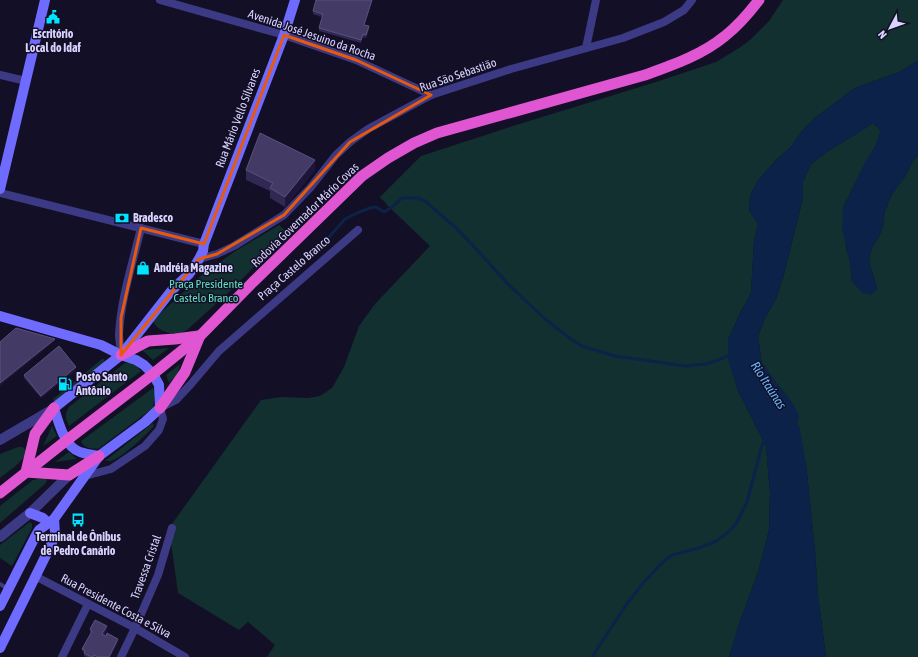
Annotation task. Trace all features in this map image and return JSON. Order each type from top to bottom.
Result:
[{"type":"highway","name":"Rodovia Governador Mário Covas","points":[[0,493],[200,336],[362,176],[388,158],[414,143],[437,133],[645,74],[675,64],[701,52],[725,36],[749,14],[759,0]]},
{"type":"highway","points":[[121,355],[148,341],[175,340],[200,336]]},
{"type":"highway","points":[[160,408],[185,372],[200,336]]},
{"type":"highway","points":[[54,408],[35,434],[26,472],[69,475],[99,456]]},
{"type":"main road","points":[[0,189],[45,0]]},
{"type":"main road","name":"Rua Mário Vello Silvares","points":[[121,355],[172,290],[188,274],[199,259],[284,35],[295,0]]},
{"type":"main road","points":[[0,316],[101,345],[121,355],[136,360],[144,365],[153,374],[159,385],[160,408]]},
{"type":"main road","points":[[99,456],[79,452],[73,447],[60,429],[54,408],[121,355]]},
{"type":"main road","name":"Praça Castelo Branco","points":[[0,606],[4,587],[39,530],[51,521],[99,456],[145,422],[160,408]]},
{"type":"main road","points":[[0,648],[56,533],[51,521],[30,513]]},
{"type":"street","name":"Avenida José Jesuino da Rocha","points":[[160,0],[284,35],[356,60],[431,95]]},
{"type":"street","points":[[586,48],[596,0]]},
{"type":"street","name":"Rua São Sebastião","points":[[199,259],[217,254],[234,246],[284,215],[310,188],[336,155],[350,142],[368,129],[431,95],[511,69],[623,38],[664,22],[684,10],[692,0]]},
{"type":"street","points":[[0,74],[26,81]]},
{"type":"street","points":[[0,193],[204,244]]},
{"type":"street","points":[[121,355],[119,335],[124,298],[141,228]]},
{"type":"street","name":"Praça Castelo Branco","points":[[160,408],[176,400],[219,351],[358,230]]},
{"type":"street","points":[[0,440],[54,408]]},
{"type":"street","points":[[0,537],[30,513],[69,475],[84,476],[111,469],[145,446],[159,430],[163,419],[160,408]]},
{"type":"street","name":"Travessa Cristal","points":[[121,657],[158,575],[172,528]]},
{"type":"street","name":"Rua Presidente Costa e Silva","points":[[35,576],[135,628],[185,657]]},
{"type":"street","points":[[62,657],[88,604]]},
{"type":"highlighted area","points":[[284,35],[356,60],[431,95],[350,142],[284,215],[217,254],[199,259],[121,355],[121,318],[141,228],[204,244]]},
{"type":"green space","points":[[783,0],[918,0],[918,61],[899,72],[855,88],[816,117],[803,130],[790,148],[779,157],[758,180],[750,196],[749,210],[758,224],[754,241],[751,293],[728,340],[737,389],[766,446],[770,493],[769,530],[758,572],[729,657],[267,657],[275,645],[248,622],[239,630],[178,593],[169,528],[261,400],[281,397],[308,398],[320,396],[332,388],[344,367],[359,326],[375,304],[430,246],[380,198],[421,156],[716,62],[750,40],[769,21]]},
{"type":"green space","points":[[873,123],[881,131],[875,147],[865,163],[843,208],[846,247],[850,261],[852,282],[877,289],[869,262],[872,247],[879,237],[883,226],[885,211],[892,194],[918,155],[918,657],[826,657],[818,596],[806,464],[791,409],[772,394],[762,365],[758,336],[765,318],[776,299],[783,278],[803,198],[803,182],[811,164],[828,151]]},
{"type":"green space","name":"Praça Presidente Castelo Branco","points":[[279,225],[288,233],[228,293],[187,330],[181,333],[173,334],[160,329],[154,324],[153,320],[203,274],[234,252]]},
{"type":"green space","points":[[169,348],[153,360],[142,350]]},
{"type":"green space","points":[[102,359],[104,359],[105,362],[57,402],[54,401],[53,399]]},
{"type":"green space","points":[[125,363],[133,363],[141,371],[69,426],[66,412],[69,407]]},
{"type":"green space","points":[[180,364],[179,370],[169,383],[166,375]]},
{"type":"green space","points":[[153,388],[155,392],[153,408],[98,449],[88,448],[82,444],[81,441]]},
{"type":"green space","points":[[153,423],[154,426],[128,451],[116,459],[105,461]]},
{"type":"green space","points":[[52,426],[57,436],[43,446]]},
{"type":"green space","points":[[18,447],[22,447],[26,452],[23,459],[0,478],[0,454]]},
{"type":"green space","points":[[69,452],[77,459],[55,462]]},
{"type":"green space","points":[[46,477],[47,480],[45,484],[0,523],[0,506],[33,480]]},
{"type":"green space","points":[[30,522],[32,524],[32,528],[12,566],[0,558],[0,545]]},
{"type":"water","points":[[918,61],[918,155],[892,194],[885,211],[883,226],[879,237],[872,247],[869,262],[877,289],[871,295],[863,293],[852,282],[850,261],[842,230],[843,208],[865,162],[875,147],[881,131],[873,123],[828,151],[811,164],[803,182],[803,198],[783,278],[776,299],[765,318],[758,336],[762,365],[772,394],[791,409],[800,429],[806,464],[818,596],[826,657],[729,657],[758,572],[769,530],[770,493],[766,446],[737,389],[728,359],[728,340],[751,293],[754,241],[758,224],[749,210],[750,196],[758,180],[779,157],[790,148],[803,130],[816,117],[855,88],[899,72]]},
{"type":"building","points":[[316,0],[372,0],[364,25],[369,26],[366,35],[363,34],[361,40],[319,28],[323,14],[313,11]]},
{"type":"building","points":[[260,133],[315,160],[285,197],[270,188],[273,183],[246,170]]},
{"type":"building","points":[[16,328],[55,339],[0,383],[0,342]]},
{"type":"building","points":[[59,346],[76,367],[41,396],[24,375]]},
{"type":"building","points":[[95,620],[107,626],[102,634],[106,636],[107,633],[118,639],[109,657],[98,657],[94,655],[91,657],[84,653],[85,650],[82,649],[92,631],[90,629]]},
{"type":"waterway","points":[[323,244],[345,219],[357,213],[376,207],[384,212],[402,198],[418,198],[425,201],[455,227],[507,283],[545,319],[582,346],[615,356],[686,366],[706,364],[730,355]]},
{"type":"waterway","name":"Rio Itaúnas","points":[[758,371],[790,417]]},
{"type":"waterway","points":[[592,657],[626,605],[643,583],[664,561],[672,555],[699,548],[716,541],[736,524],[747,502],[765,438]]},
{"type":"place","name":"Escritório Local do Idaf","points":[[53,17]]},
{"type":"place","name":"Bradesco","points":[[122,218]]},
{"type":"place","name":"Andréia Magazine","points":[[143,268]]},
{"type":"place","name":"Posto Santo Antônio","points":[[65,384]]},
{"type":"place","name":"Terminal de Ônibus de Pedro Canário","points":[[78,520]]}]
